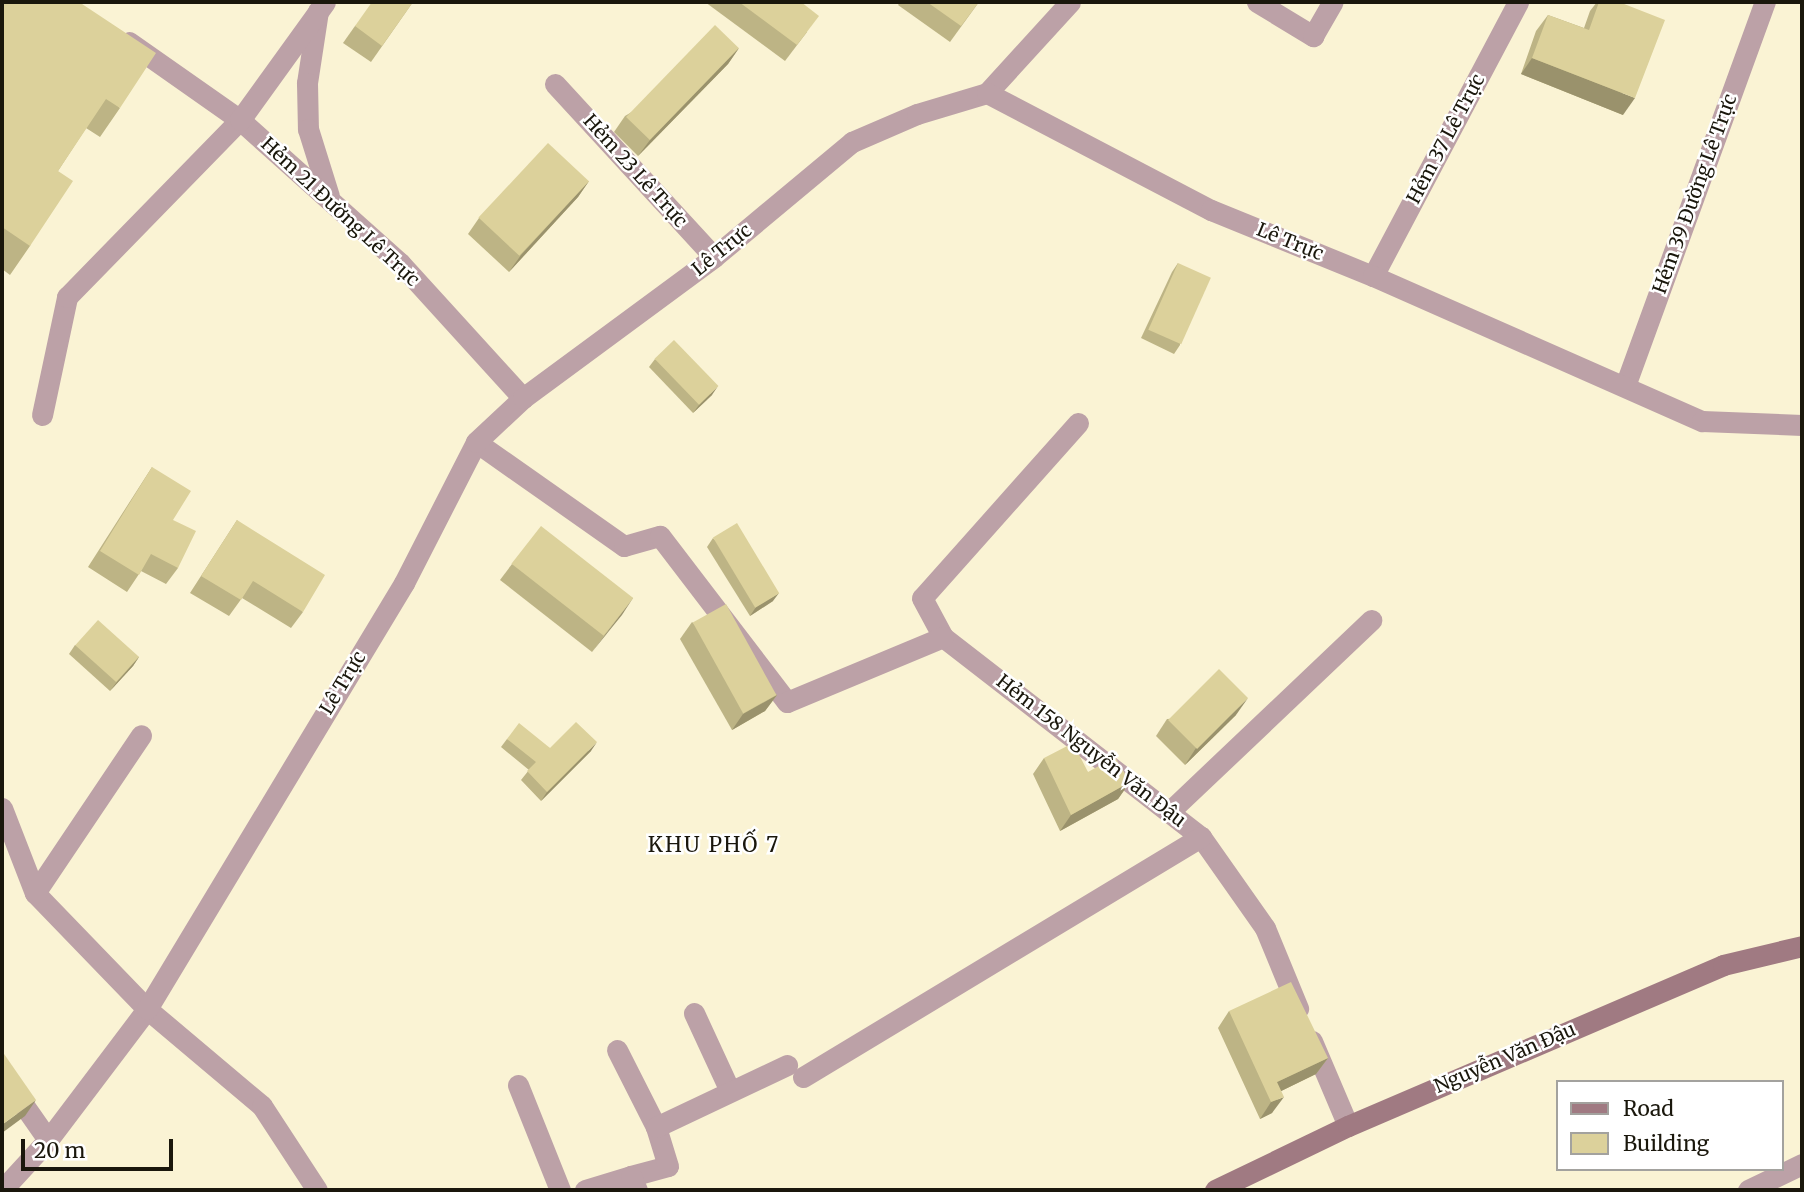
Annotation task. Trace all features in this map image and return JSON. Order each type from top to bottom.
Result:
[{"type":"street","points":[[987,93],[1070,2]]},
{"type":"street","points":[[1257,2],[1314,36],[1333,2]]},
{"type":"street","name":"Hẻm 37 Lê Trực","points":[[1373,276],[1518,2]]},
{"type":"street","name":"Hẻm 39 Đường Lê Trực","points":[[1625,386],[1765,2]]},
{"type":"street","points":[[42,415],[66,297],[240,120],[322,6]]},
{"type":"street","points":[[322,6],[307,83],[308,128],[331,201]]},
{"type":"street","name":"Hẻm 21 Đường Lê Trực","points":[[116,33],[240,120],[331,201],[400,263],[523,398]]},
{"type":"street","name":"Hẻm 23 Lê Trực","points":[[555,84],[714,257]]},
{"type":"street","name":"Lê Trực","points":[[2,1190],[48,1140],[147,1010],[404,583],[476,442],[523,398],[714,257],[852,142],[917,114],[987,93],[1211,210],[1373,276],[1702,421],[1802,425]]},
{"type":"street","name":"Hẻm 158 Nguyễn Văn Đậu","points":[[1077,422],[922,598],[943,637],[1201,837],[1265,928],[1348,1126]]},
{"type":"street","points":[[476,442],[624,546],[660,536],[787,702],[943,637]]},
{"type":"street","points":[[1169,812],[1371,620]]},
{"type":"street","points":[[35,893],[141,735]]},
{"type":"street","points":[[2,808],[35,893],[147,1010],[262,1106],[317,1190]]},
{"type":"street","points":[[656,1127],[730,1091],[795,1071],[1201,837]]},
{"type":"street","name":"Nguyễn Văn Đậu","points":[[1215,1190],[1348,1126],[1723,965],[1802,946]]},
{"type":"street","points":[[694,1013],[730,1091]]},
{"type":"street","points":[[585,1190],[634,1183],[668,1166],[656,1127],[617,1050]]},
{"type":"street","points":[[2,1074],[48,1140]]},
{"type":"street","points":[[518,1085],[559,1190]]},
{"type":"street","points":[[1748,1190],[1802,1164]]},
{"type":"building","points":[[2,2],[79,2],[156,53],[120,108],[106,99],[58,171],[73,181],[30,246],[2,227]]},
{"type":"building","points":[[372,2],[413,2],[382,46],[355,26]]},
{"type":"building","points":[[739,2],[801,2],[819,16],[797,45]]},
{"type":"building","points":[[927,2],[979,2],[961,26]]},
{"type":"building","points":[[1599,2],[1619,2],[1665,20],[1635,98],[1532,58],[1548,15],[1589,30]]},
{"type":"building","points":[[715,25],[739,48],[650,140],[626,117]]},
{"type":"building","points":[[548,143],[589,181],[519,256],[478,218]]},
{"type":"building","points":[[1178,263],[1211,278],[1181,344],[1148,330]]},
{"type":"building","points":[[674,340],[718,386],[699,405],[655,359]]},
{"type":"building","points":[[152,467],[191,491],[173,520],[196,531],[178,568],[151,554],[139,575],[100,551]]},
{"type":"building","points":[[237,520],[325,575],[303,612],[253,581],[241,600],[201,576]]},
{"type":"building","points":[[737,523],[779,593],[755,608],[713,537]]},
{"type":"building","points":[[541,526],[633,598],[604,636],[511,564]]},
{"type":"building","points":[[726,604],[776,695],[743,713],[693,622]]},
{"type":"building","points":[[98,620],[139,657],[116,682],[75,645]]},
{"type":"building","points":[[1219,669],[1248,698],[1197,749],[1168,720]]},
{"type":"building","points":[[576,722],[597,742],[547,792],[527,771],[536,762],[507,739],[519,723],[550,748]]},
{"type":"building","points":[[1073,743],[1088,772],[1115,757],[1130,782],[1071,815],[1044,758]]},
{"type":"building","points":[[1291,982],[1328,1058],[1277,1082],[1284,1097],[1271,1102],[1229,1011]]},
{"type":"building","points":[[2,1051],[36,1100],[3,1124],[2,1123]]},
{"type":"district","name":"KHU PHỐ 7","points":[[714,845]]}]
